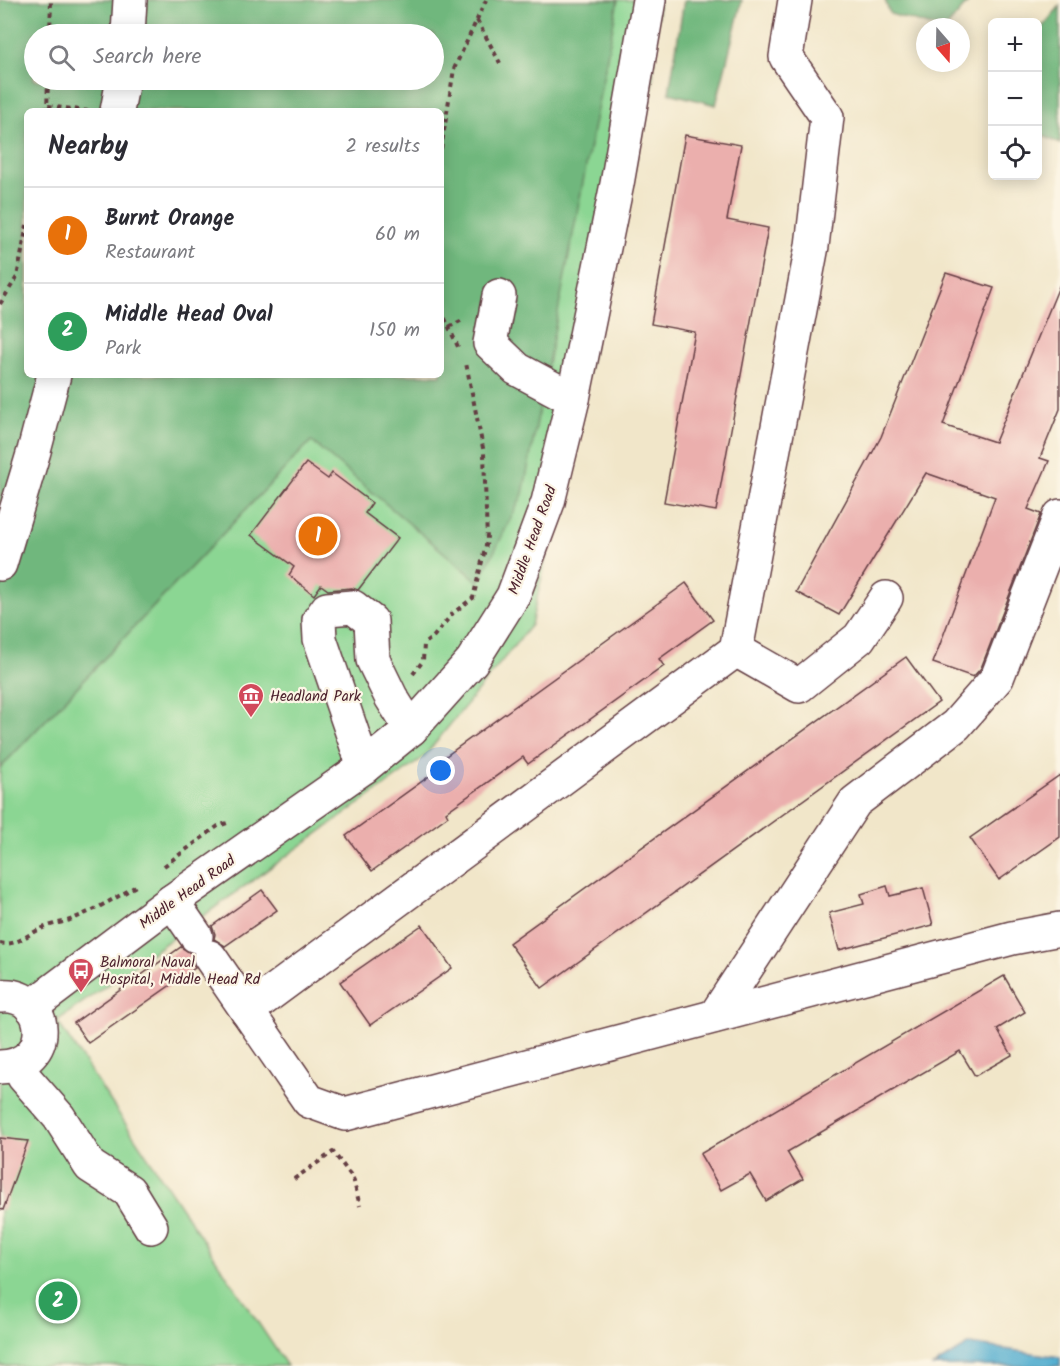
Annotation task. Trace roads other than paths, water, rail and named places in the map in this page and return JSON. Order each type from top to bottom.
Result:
[{"type":"street","points":[[129,24],[130,0]]},
{"type":"street","name":"Middle Head Road","points":[[31,1007],[172,901],[364,767],[411,729],[472,661],[513,596],[548,502],[573,399],[618,184],[649,0]]},
{"type":"street","points":[[247,1011],[736,650],[812,246],[827,117],[786,57],[795,0]]},
{"type":"street","points":[[118,108],[121,90]]},
{"type":"street","points":[[499,296],[490,343],[517,369],[573,399]]},
{"type":"street","points":[[0,564],[53,378]]},
{"type":"street","points":[[715,1016],[855,802],[956,725],[997,678],[1060,516]]},
{"type":"street","points":[[736,650],[799,686],[859,638],[886,598]]},
{"type":"street","points":[[364,767],[320,639],[319,620],[327,609],[352,607],[371,621],[373,660],[391,697],[411,729]]},
{"type":"street","points":[[172,901],[309,1101],[345,1114],[1012,938],[1060,929]]},
{"type":"street","points":[[0,996],[8,995],[22,1000],[31,1007],[40,1023],[40,1037],[35,1051],[25,1061],[9,1065]]},
{"type":"street","points":[[9,1065],[24,1077],[59,1117],[90,1166],[129,1191],[151,1227]]},
{"type":"water","points":[[970,1344],[1060,1357],[1060,1366],[933,1366]]},
{"type":"place","name":"Burnt Orange","points":[[318,536]]},
{"type":"place","name":"Headland Park","points":[[251,719]]},
{"type":"place","name":"Balmoral Naval Hospital, Middle Head Rd","points":[[81,994]]},
{"type":"place","name":"Middle Head Oval","points":[[58,1301]]}]
